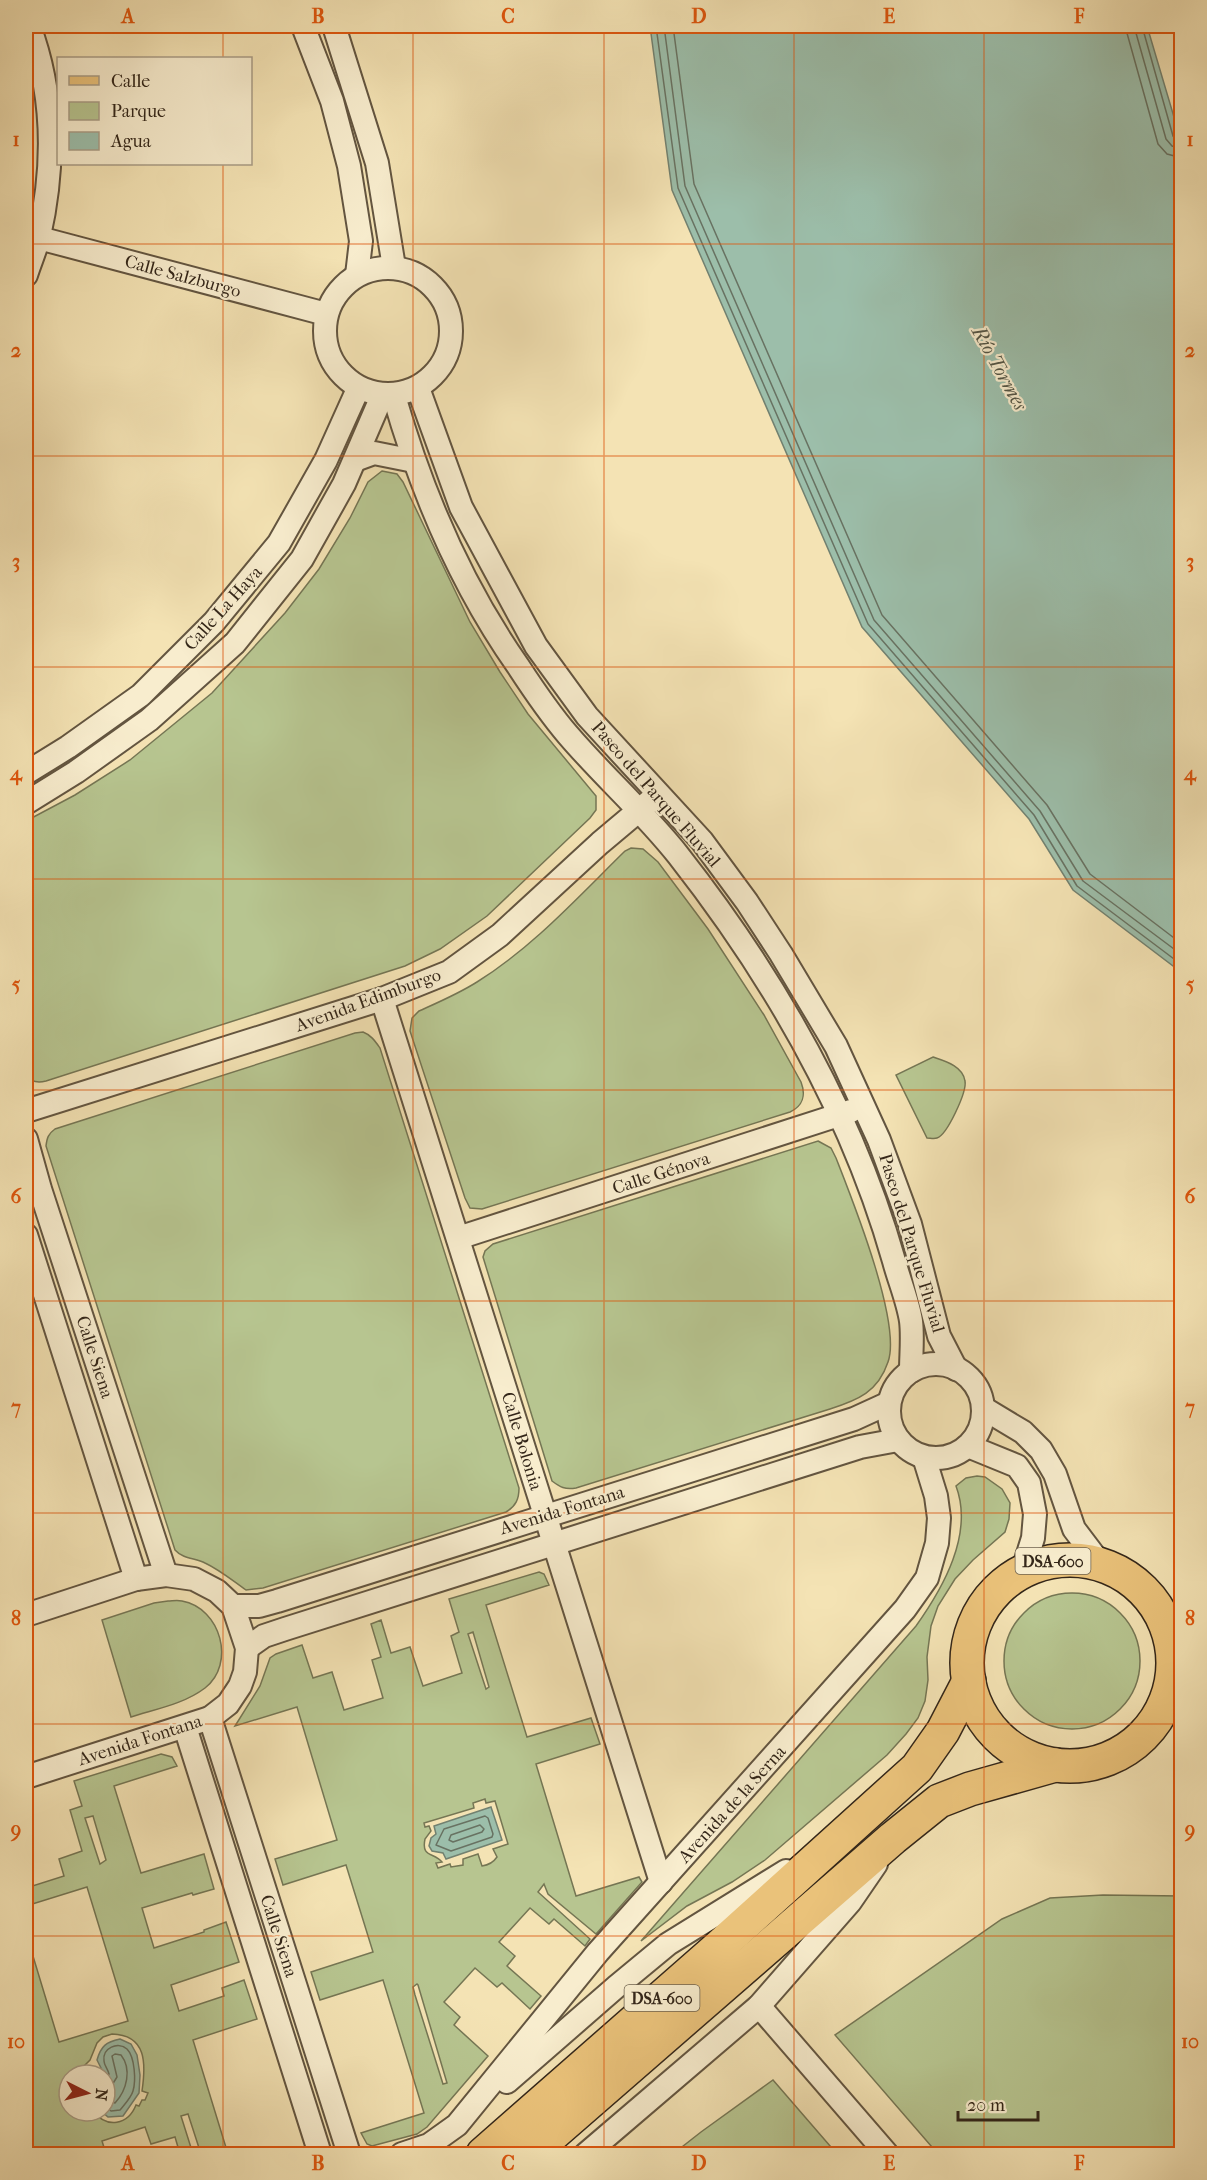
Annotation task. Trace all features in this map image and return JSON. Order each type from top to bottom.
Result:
[{"type":"main road","name":"DSA-600","points":[[530,2154],[893,1838],[939,1801],[970,1788],[1055,1765],[1089,1765],[1121,1754],[1147,1733],[1167,1701],[1174,1665],[1175,1634],[1153,1599],[1129,1576],[1098,1562],[1060,1559],[1023,1570],[997,1590],[978,1617],[968,1648],[969,1681],[976,1706],[990,1728],[1008,1745],[1030,1758],[1055,1765]]},
{"type":"main road","name":"Avenida de la Serna","points":[[483,2154],[720,1946],[917,1768],[943,1731],[969,1681]]},
{"type":"main road","name":"DSA-600","points":[[1147,1733],[1182,1724]]},
{"type":"street","points":[[26,275],[39,238],[46,197],[50,137],[48,101],[35,41],[29,26]]},
{"type":"street","points":[[303,26],[332,101],[349,166],[361,241],[357,275]]},
{"type":"street","points":[[334,26],[377,163],[394,267]]},
{"type":"street","name":"Calle Salzburgo","points":[[39,238],[326,314]]},
{"type":"street","points":[[394,267],[421,276],[440,294],[451,321],[449,350],[441,367],[418,388],[388,396],[358,389],[336,370],[325,342],[326,314],[337,292],[357,275],[375,268],[394,267]]},
{"type":"street","name":"Paseo del Parque Fluvial","points":[[418,388],[461,507],[536,646],[587,716],[702,841],[747,902],[781,954],[836,1046],[879,1140],[910,1224],[939,1336],[956,1369]]},
{"type":"street","name":"Calle La Haya","points":[[26,773],[68,747],[141,695],[214,622],[279,543],[326,460],[358,389]]},
{"type":"street","name":"Paseo del Parque Fluvial","points":[[388,396],[458,563],[516,664],[567,734],[677,854],[760,969],[840,1116],[884,1228],[911,1321],[911,1371]]},
{"type":"street","name":"Calle La Haya","points":[[26,803],[76,772],[149,720],[235,643],[302,560],[388,396]]},
{"type":"street","points":[[355,460],[374,453],[414,461]]},
{"type":"street","name":"Avenida Edimburgo","points":[[26,1111],[382,999],[449,972],[500,935],[658,794]]},
{"type":"street","name":"Calle Bolonia","points":[[382,999],[661,1882]]},
{"type":"street","name":"Calle Génova","points":[[458,1238],[840,1116],[864,1106]]},
{"type":"street","name":"Calle Siena","points":[[26,1138],[40,1189],[166,1575]]},
{"type":"street","name":"Calle Siena","points":[[26,1235],[136,1579]]},
{"type":"street","points":[[941,1364],[956,1369],[969,1378],[979,1392],[983,1408],[982,1422],[977,1435],[968,1446],[955,1455],[939,1459],[924,1457],[909,1451],[898,1440],[889,1416],[889,1403],[893,1391],[911,1371],[925,1365],[941,1364]]},
{"type":"street","name":"Avenida Fontana","points":[[26,1776],[185,1727],[210,1718],[228,1704],[240,1686],[245,1672],[247,1648],[233,1605],[259,1606],[277,1601],[846,1421],[889,1403]]},
{"type":"street","points":[[983,1408],[1023,1432],[1041,1450],[1055,1474],[1074,1529],[1098,1562]]},
{"type":"street","name":"Avenida Fontana","points":[[247,1648],[264,1636],[285,1629],[852,1450],[898,1440]]},
{"type":"street","points":[[968,1446],[1017,1466],[1029,1483],[1035,1514],[1033,1538],[1023,1570]]},
{"type":"street","name":"Avenida de la Serna","points":[[457,2125],[598,1952],[905,1609],[927,1578],[937,1543],[939,1518],[936,1496],[924,1457]]},
{"type":"street","points":[[26,1615],[136,1579],[166,1575],[194,1579],[217,1591],[233,1605]]},
{"type":"street","name":"Calle Siena","points":[[210,1718],[349,2154]]},
{"type":"street","name":"Calle Siena","points":[[185,1727],[321,2154]]},
{"type":"street","points":[[586,2154],[759,2006],[850,1902],[893,1838]]},
{"type":"street","name":"Avenida de la Serna","points":[[402,2154],[429,2145],[457,2125],[668,1944],[839,1839]]},
{"type":"street","points":[[759,2006],[887,2154]]},
{"type":"green space","points":[[382,471],[397,474],[403,482],[470,622],[528,714],[596,796],[596,810],[487,916],[440,949],[405,966],[46,1081],[30,1080],[26,1076],[26,821],[75,795],[130,760],[212,693],[285,613],[319,569],[350,518],[368,482]]},
{"type":"green space","points":[[631,848],[643,849],[658,862],[708,929],[764,1015],[801,1082],[803,1091],[801,1103],[790,1112],[482,1209],[470,1208],[410,1031],[412,1018],[419,1011],[456,994],[498,968],[554,921],[625,851]]},
{"type":"green space","points":[[363,1032],[371,1037],[380,1048],[519,1488],[518,1496],[515,1505],[506,1512],[263,1588],[246,1590],[211,1566],[175,1550],[46,1146],[47,1141],[49,1134],[55,1129]]},
{"type":"green space","points":[[933,1057],[948,1062],[961,1071],[965,1086],[960,1103],[946,1129],[937,1138],[927,1138],[896,1075]]},
{"type":"green space","points":[[818,1141],[831,1148],[836,1158],[863,1230],[882,1291],[890,1344],[888,1362],[879,1381],[866,1393],[840,1406],[576,1488],[563,1488],[552,1481],[483,1257],[485,1251],[493,1244]]},
{"type":"green space","points":[[985,1477],[1002,1489],[1010,1503],[1009,1519],[1005,1532],[955,1579],[938,1606],[931,1626],[925,1701],[918,1718],[887,1755],[765,1860],[732,1882],[687,1906],[641,1941],[916,1626],[936,1595],[953,1560],[961,1523],[961,1504],[956,1486],[966,1478]]},
{"type":"green space","points":[[539,1572],[544,1574],[549,1585],[486,1605],[527,1737],[591,1718],[600,1744],[536,1764],[576,1896],[639,1877],[642,1882],[596,1934],[548,1894],[544,1884],[538,1892],[590,1939],[585,1946],[554,1919],[549,1924],[530,1908],[499,1942],[515,1956],[507,1966],[541,1996],[530,2009],[502,1983],[497,1987],[475,1968],[444,2002],[460,2017],[454,2025],[488,2056],[427,2127],[417,2134],[372,2146],[367,2144],[361,2133],[424,2113],[383,1980],[320,2000],[311,1972],[373,1952],[346,1865],[283,1885],[275,1859],[337,1840],[297,1707],[235,1726],[260,1686],[270,1658],[302,1645],[313,1678],[332,1672],[344,1710],[383,1698],[372,1660],[381,1657],[371,1624],[381,1620],[391,1653],[410,1647],[423,1686],[462,1673],[451,1636],[459,1632],[449,1599]],"holes":[[[473,1632],[489,1687],[486,1689],[468,1634]],[[485,1799],[486,1803],[495,1801],[508,1844],[493,1849],[497,1857],[487,1865],[482,1866],[478,1854],[463,1859],[463,1865],[451,1867],[450,1864],[438,1868],[436,1863],[442,1862],[425,1849],[425,1839],[431,1831],[429,1826],[425,1827],[424,1823],[474,1808],[473,1803]],[[418,1985],[447,2083],[443,2084],[413,1987]]]},
{"type":"green space","points":[[1072,1593],[1098,1599],[1120,1613],[1134,1635],[1140,1661],[1134,1687],[1120,1709],[1098,1723],[1072,1729],[1046,1723],[1024,1709],[1010,1687],[1004,1661],[1010,1635],[1024,1613],[1046,1599]]},
{"type":"green space","points":[[182,1601],[195,1606],[215,1625],[222,1652],[220,1665],[215,1678],[197,1694],[170,1706],[131,1717],[102,1620],[154,1603]]},
{"type":"green space","points":[[161,1754],[172,1757],[177,1766],[114,1786],[141,1873],[204,1854],[214,1889],[142,1908],[154,1948],[204,1932],[204,1930],[226,1922],[239,1962],[171,1985],[179,2011],[224,1996],[222,1988],[244,1980],[257,2019],[193,2040],[228,2154],[201,2154],[188,2114],[181,2116],[193,2154],[180,2154],[175,2137],[151,2144],[145,2127],[102,2141],[106,2154],[65,2154],[64,2152],[31,2154],[26,2136],[26,1933],[59,2042],[128,2021],[87,1887],[26,1906],[26,1888],[64,1876],[59,1859],[82,1851],[70,1810],[82,1806],[74,1781]],"holes":[[[93,1816],[106,1860],[100,1864],[85,1818]]]},
{"type":"green space","points":[[1103,1895],[1181,1896],[1181,2154],[938,2154],[835,2035],[1002,1919],[1050,1898]]},
{"type":"green space","points":[[773,2080],[837,2154],[673,2154],[701,2132]]},
{"type":"water","name":"Río Tormes","points":[[650,26],[1147,26],[1182,144],[1181,972],[1073,890],[1029,819],[862,627],[672,190]]},
{"type":"water","points":[[491,1807],[502,1840],[446,1859],[443,1853],[432,1851],[429,1846],[431,1838],[436,1834],[434,1826]]},
{"type":"water","points":[[120,2039],[131,2044],[137,2055],[140,2075],[139,2093],[123,2116],[117,2116],[117,2063],[98,2063],[97,2060],[100,2051],[111,2042]]}]
